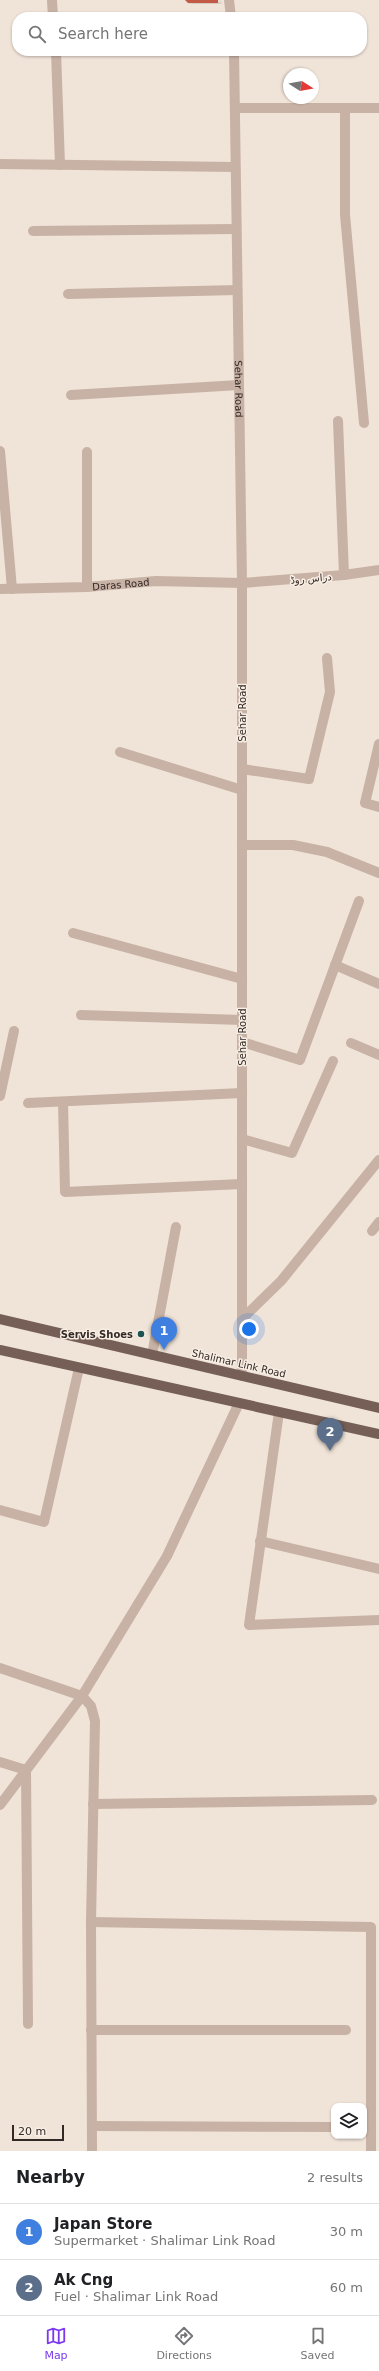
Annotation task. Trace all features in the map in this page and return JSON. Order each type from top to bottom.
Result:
[{"type":"main road","name":"Shalimar Link Road","points":[[0,1319],[379,1408]]},
{"type":"main road","points":[[0,1350],[379,1434]]},
{"type":"street","points":[[229,0],[230,12]]},
{"type":"street","points":[[52,1],[53,12]]},
{"type":"street","points":[[56,56],[60,164]]},
{"type":"street","name":"Sehar Road","points":[[234,56],[242,583],[242,1376]]},
{"type":"street","points":[[235,108],[379,108]]},
{"type":"street","points":[[345,109],[345,215],[364,424]]},
{"type":"street","points":[[0,164],[236,167]]},
{"type":"street","points":[[33,231],[236,229]]},
{"type":"street","points":[[68,294],[237,290]]},
{"type":"street","points":[[71,395],[239,385]]},
{"type":"street","points":[[338,421],[344,575]]},
{"type":"street","points":[[0,451],[12,589]]},
{"type":"street","points":[[86,587],[88,452]]},
{"type":"street","name":"دراس روڈ","points":[[242,583],[344,575],[379,570]]},
{"type":"street","name":"Daras Road","points":[[0,589],[86,587],[156,581],[242,583]]},
{"type":"street","points":[[242,769],[309,778],[330,692],[327,658]]},
{"type":"street","points":[[379,744],[365,803],[379,807]]},
{"type":"street","points":[[120,752],[242,790]]},
{"type":"street","points":[[242,845],[293,845],[327,852],[379,873]]},
{"type":"street","points":[[242,1042],[300,1060],[359,901]]},
{"type":"street","points":[[73,933],[242,979]]},
{"type":"street","points":[[334,965],[379,984]]},
{"type":"street","points":[[81,1016],[242,1020]]},
{"type":"street","points":[[0,1096],[14,1031]]},
{"type":"street","points":[[351,1043],[379,1055]]},
{"type":"street","points":[[242,1139],[292,1153],[333,1061]]},
{"type":"street","points":[[28,1103],[242,1094]]},
{"type":"street","points":[[63,1102],[66,1192],[242,1184]]},
{"type":"street","points":[[242,1319],[281,1282],[379,1160]]},
{"type":"street","points":[[372,1231],[379,1222]]},
{"type":"street","points":[[152,1355],[176,1227]]},
{"type":"street","points":[[0,1510],[44,1522],[79,1368]]},
{"type":"street","points":[[0,1805],[82,1696],[168,1556],[239,1403]]},
{"type":"street","points":[[279,1412],[249,1625],[379,1620]]},
{"type":"street","points":[[260,1541],[379,1569]]},
{"type":"street","points":[[0,1668],[82,1696],[91,1706],[95,1720],[91,1922],[92,2151]]},
{"type":"street","points":[[0,1762],[26,1770]]},
{"type":"street","points":[[26,1770],[28,2024]]},
{"type":"street","points":[[93,1804],[372,1800]]},
{"type":"street","points":[[91,1922],[371,1927],[367,2128],[371,2151]]},
{"type":"street","points":[[92,2030],[346,2030]]},
{"type":"street","points":[[92,2126],[331,2128]]},
{"type":"building","points":[[185,0],[218,0],[218,3],[188,3]]},
{"type":"place","name":"Servis Shoes","points":[[141,1334]]},
{"type":"place","name":"Japan Store","points":[[164,1350]]},
{"type":"place","name":"Ak Cng","points":[[330,1451]]}]
